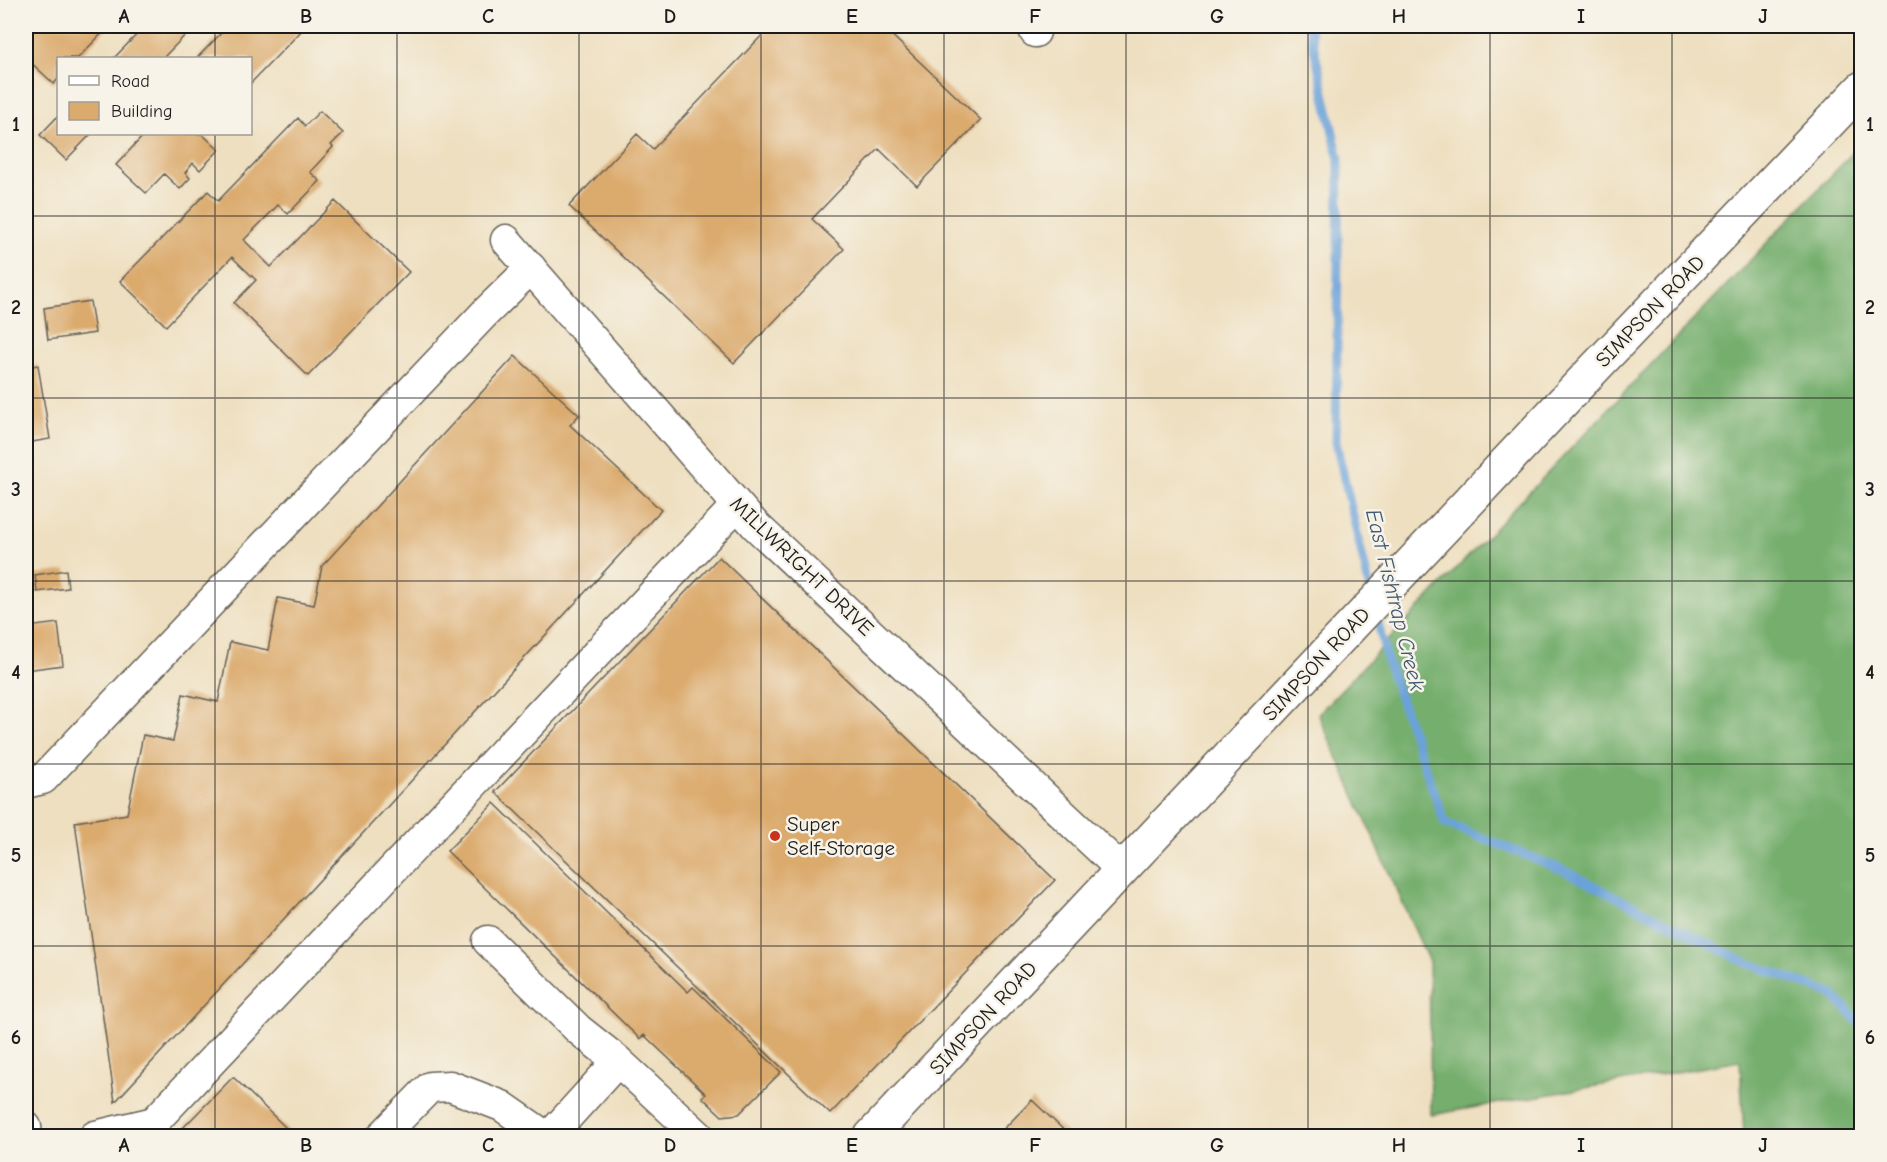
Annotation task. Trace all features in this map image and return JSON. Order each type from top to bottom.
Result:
[{"type":"main road","name":"SIMPSON ROAD","points":[[871,1137],[1862,88]]},
{"type":"street","name":"MILLWRIGHT DRIVE","points":[[506,240],[737,505],[773,542],[1122,870]]},
{"type":"street","points":[[26,783],[44,779],[485,313],[531,268]]},
{"type":"street","points":[[95,1137],[154,1122],[737,505]]},
{"type":"street","points":[[488,941],[579,1030],[618,1061],[699,1137]]},
{"type":"street","points":[[550,1137],[618,1061]]},
{"type":"street","points":[[382,1137],[430,1087],[450,1086],[502,1106],[545,1137]]},
{"type":"street","points":[[26,1127],[27,1137]]},
{"type":"green space","points":[[1861,144],[1861,1136],[1744,1136],[1740,1061],[1431,1115],[1429,962],[1318,714]]},
{"type":"building","points":[[37,26],[109,26],[79,57],[57,57],[57,80],[54,84],[26,58],[26,38]]},
{"type":"building","points":[[145,26],[194,26],[164,57],[115,57]]},
{"type":"building","points":[[228,26],[306,26],[252,82],[252,57],[198,57]]},
{"type":"building","points":[[771,26],[882,26],[981,120],[917,186],[879,149],[812,219],[844,249],[734,363],[569,206],[637,134],[653,149]]},
{"type":"building","points":[[320,111],[343,133],[310,172],[320,181],[288,214],[278,205],[244,240],[271,267],[335,201],[409,272],[308,376],[234,303],[256,280],[232,257],[166,326],[120,281],[208,191],[218,201],[298,118],[305,126]]},
{"type":"building","points":[[57,117],[57,135],[90,135],[66,160],[40,135]]},
{"type":"building","points":[[139,135],[203,135],[219,150],[200,170],[193,163],[185,173],[190,178],[180,189],[164,174],[146,193],[116,165],[142,137]]},
{"type":"building","points":[[90,301],[95,333],[48,340],[44,308]]},
{"type":"building","points":[[515,356],[579,415],[570,425],[661,510],[115,1102],[75,822],[127,814],[143,735],[173,741],[183,694],[218,702],[230,642],[268,650],[278,598],[314,605],[322,566]]},
{"type":"building","points":[[38,365],[50,439],[26,443],[26,367]]},
{"type":"building","name":"Super Self-Storage","points":[[719,557],[1055,880],[830,1114],[495,792]]},
{"type":"building","points":[[66,570],[68,588],[37,592],[35,575]]},
{"type":"building","points":[[26,621],[28,627],[58,623],[63,665],[26,670]]},
{"type":"building","points":[[494,803],[688,992],[693,987],[781,1072],[739,1114],[722,1116],[702,1097],[706,1094],[644,1035],[640,1039],[447,851]]},
{"type":"building","points":[[233,1077],[281,1123],[294,1136],[175,1136]]},
{"type":"building","points":[[1032,1100],[1070,1136],[997,1136]]},
{"type":"waterway","name":"East Fishtrap Creek","points":[[1309,26],[1339,159],[1336,442],[1371,594]]},
{"type":"waterway","name":"East Fishtrap Creek","points":[[1375,610],[1388,664],[1445,823],[1563,870],[1745,962],[1832,994],[1862,1025]]},
{"type":"place","name":"Super Self-Storage","points":[[775,836]]}]
